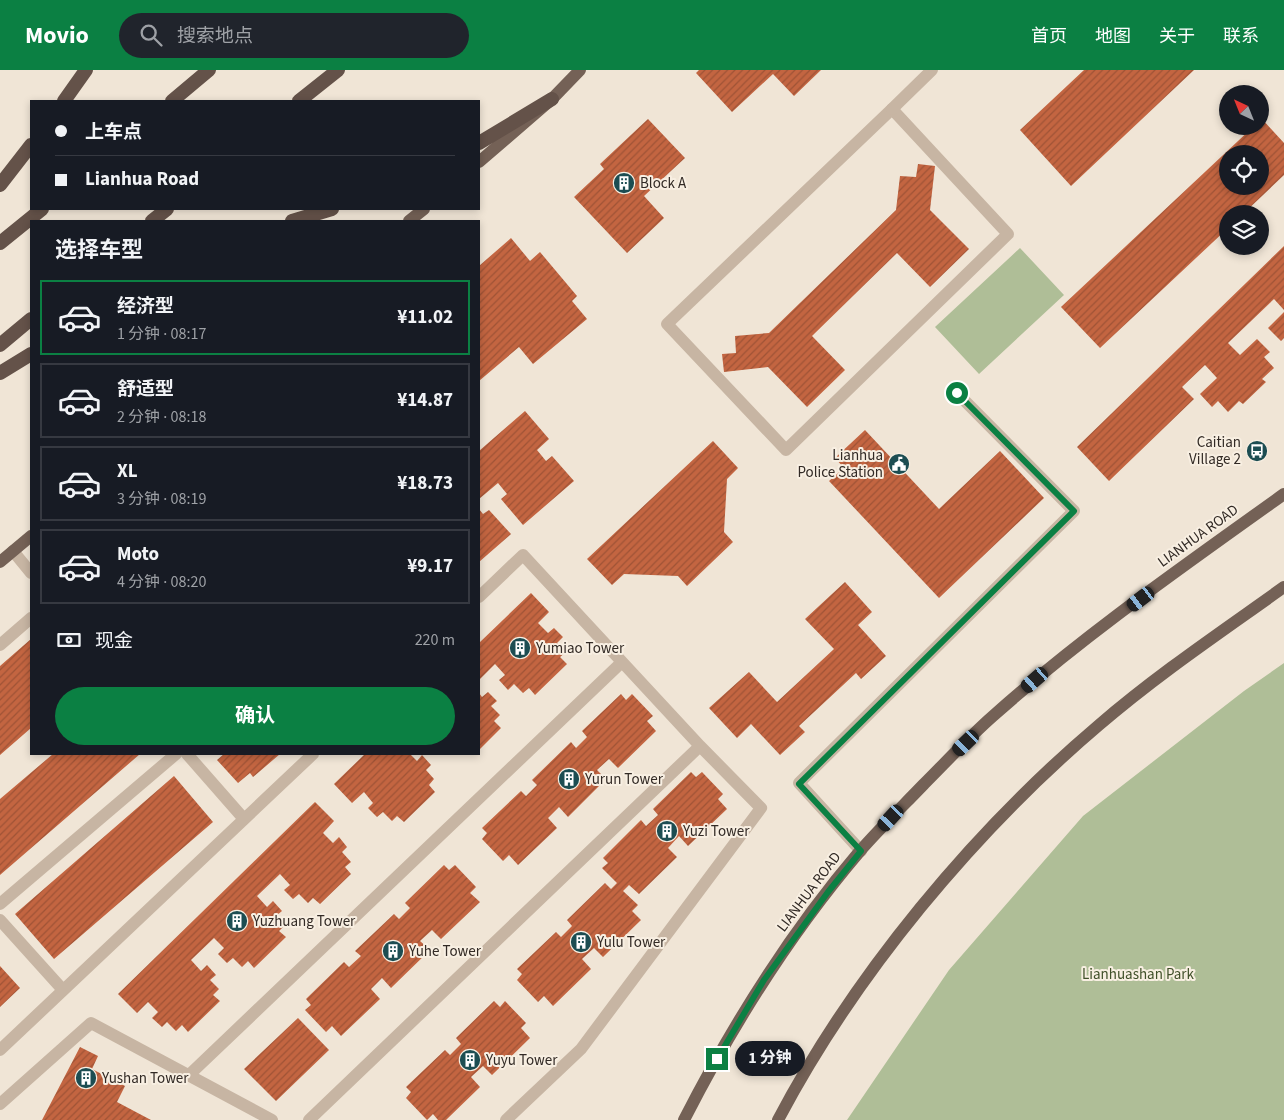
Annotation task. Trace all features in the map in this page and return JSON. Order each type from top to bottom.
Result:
[{"type":"highway","points":[[65,100],[86,70]]},
{"type":"highway","points":[[173,100],[209,70]]},
{"type":"highway","points":[[300,100],[338,70]]},
{"type":"highway","points":[[480,142],[552,99]]},
{"type":"highway","points":[[0,185],[30,146]]},
{"type":"highway","points":[[0,243],[41,210]]},
{"type":"highway","points":[[153,220],[166,210]]},
{"type":"highway","points":[[295,220],[329,210]]},
{"type":"highway","points":[[0,345],[30,321]]},
{"type":"highway","points":[[0,373],[30,355]]},
{"type":"main road","points":[[480,161],[552,99],[580,70]]},
{"type":"main road","points":[[411,220],[423,210]]},
{"type":"main road","name":"LIANHUA ROAD","points":[[684,1120],[707,1074],[764,980],[828,892],[861,851],[932,776],[992,717],[1049,668],[1284,494]]},
{"type":"main road","points":[[0,562],[30,537]]},
{"type":"main road","points":[[778,1120],[818,1051],[858,991],[946,877],[994,824],[1098,726],[1154,680],[1284,587]]},
{"type":"street","points":[[892,109],[1008,234],[786,450],[667,324],[932,70]]},
{"type":"street","points":[[861,851],[799,784],[1074,511],[957,393]]},
{"type":"street","points":[[13,551],[30,572]]},
{"type":"street","points":[[480,596],[524,554],[700,746],[761,808],[581,1049],[506,1120]]},
{"type":"street","points":[[0,645],[30,619]]},
{"type":"street","points":[[189,1075],[622,662]]},
{"type":"street","points":[[309,1120],[700,746]]},
{"type":"street","points":[[0,904],[175,755]]},
{"type":"street","points":[[188,755],[244,819]]},
{"type":"street","points":[[0,1050],[312,755]]},
{"type":"street","points":[[0,920],[63,990]]},
{"type":"street","points":[[0,1104],[91,1023],[272,1120]]},
{"type":"green space","points":[[1020,248],[1064,295],[979,374],[935,327]]},
{"type":"green space","name":"Lianhuashan Park","points":[[1284,663],[1284,1120],[847,1120],[949,970],[1083,816],[1244,691]]},
{"type":"building","points":[[699,70],[821,70],[794,96],[773,74],[732,112],[696,73]]},
{"type":"building","points":[[1084,70],[1194,70],[1071,186],[1020,130]]},
{"type":"building","name":"Block A","points":[[648,119],[685,158],[644,196],[664,218],[627,253],[574,197],[604,169],[600,164]]},
{"type":"building","points":[[1269,127],[1284,143],[1284,175],[1269,189],[1269,145],[1234,145],[1244,135],[1269,135]]},
{"type":"building","points":[[1219,159],[1219,195],[1263,195],[1252,205],[1219,205],[1219,236],[1100,348],[1061,307]]},
{"type":"building","points":[[918,164],[935,166],[930,210],[969,249],[930,287],[897,253],[812,336],[845,370],[807,407],[768,367],[724,372],[722,354],[736,353],[735,336],[769,333],[896,210],[900,176],[916,177]]},
{"type":"building","points":[[511,238],[530,261],[540,252],[577,296],[572,301],[587,319],[533,364],[519,347],[480,380],[480,265]]},
{"type":"building","points":[[1284,246],[1284,310],[1274,299],[1228,343],[1240,355],[1257,339],[1270,352],[1264,357],[1274,368],[1262,379],[1266,382],[1243,404],[1239,401],[1228,412],[1218,401],[1212,407],[1200,394],[1217,378],[1205,365],[1182,387],[1194,399],[1109,481],[1077,447]]},
{"type":"building","points":[[1284,312],[1284,338],[1281,341],[1268,328]]},
{"type":"building","points":[[525,411],[549,439],[537,450],[546,461],[552,456],[574,481],[523,525],[501,499],[507,494],[498,483],[480,498],[480,450]]},
{"type":"building","points":[[865,430],[939,509],[1000,451],[1044,498],[939,598],[829,481],[844,468],[835,458]]},
{"type":"building","points":[[713,441],[738,468],[727,479],[724,532],[733,542],[687,586],[678,576],[624,574],[612,585],[587,559]]},
{"type":"building","points":[[480,510],[483,514],[489,510],[511,534],[480,561]]},
{"type":"building","points":[[845,582],[872,612],[858,625],[886,656],[861,679],[856,673],[799,726],[805,732],[780,755],[751,724],[737,738],[709,708],[749,672],[777,702],[834,649],[805,619]]},
{"type":"building","name":"Yumiao Tower","points":[[531,593],[549,612],[538,623],[548,633],[554,628],[563,637],[557,643],[566,652],[560,657],[567,664],[535,695],[529,688],[523,693],[514,684],[508,690],[499,680],[505,675],[495,664],[480,679],[480,642]]},
{"type":"building","points":[[30,640],[30,729],[0,755],[0,666]]},
{"type":"building","points":[[488,692],[497,701],[491,706],[500,715],[494,721],[501,728],[480,749],[480,694],[482,697]]},
{"type":"building","name":"Yurun Tower","points":[[621,694],[626,700],[632,694],[653,716],[647,721],[656,731],[618,768],[609,759],[597,770],[606,779],[568,817],[559,807],[548,818],[557,828],[518,865],[509,855],[503,861],[482,839],[487,833],[482,828],[521,791],[526,796],[537,785],[532,780],[571,742],[576,748],[587,737],[582,731]]},
{"type":"building","points":[[52,755],[139,755],[0,875],[0,799]]},
{"type":"building","points":[[223,755],[279,755],[253,777],[250,773],[238,783],[217,760]]},
{"type":"building","points":[[364,755],[411,755],[417,761],[422,755],[431,765],[426,770],[434,779],[429,785],[435,792],[404,822],[397,816],[392,821],[383,812],[377,817],[368,808],[373,803],[364,792],[352,803],[334,784]]},
{"type":"building","points":[[691,772],[696,777],[702,772],[723,794],[718,799],[727,809],[688,846],[679,836],[668,848],[677,857],[639,894],[629,885],[623,891],[638,905],[632,911],[641,920],[603,957],[594,948],[582,959],[591,969],[553,1006],[544,996],[538,1002],[517,980],[522,974],[517,969],[556,932],[561,937],[572,926],[567,920],[605,883],[611,889],[617,883],[602,868],[608,863],[603,858],[641,820],[646,826],[658,815],[653,809]]},
{"type":"building","points":[[174,776],[213,822],[54,959],[15,914]]},
{"type":"building","name":"Yuzhuang Tower","points":[[315,802],[334,821],[323,833],[333,843],[339,837],[347,847],[342,852],[351,862],[345,867],[351,874],[320,904],[313,898],[308,903],[299,894],[293,899],[284,890],[290,885],[280,874],[257,896],[267,907],[273,901],[282,911],[276,916],[285,925],[279,931],[286,937],[254,968],[248,961],[242,967],[233,958],[227,963],[218,954],[224,948],[214,938],[191,960],[201,971],[207,965],[216,975],[210,980],[219,989],[213,995],[220,1001],[188,1032],[182,1025],[176,1031],[167,1022],[162,1027],[152,1018],[158,1012],[148,1002],[137,1013],[118,994]]},
{"type":"building","name":"Yuhe Tower","points":[[444,865],[449,870],[455,865],[476,887],[470,893],[480,902],[441,939],[432,930],[420,941],[430,950],[391,988],[382,978],[371,989],[380,999],[341,1036],[332,1026],[326,1032],[305,1010],[311,1005],[306,999],[344,962],[349,967],[361,956],[355,951],[394,914],[399,919],[410,908],[405,903]]},
{"type":"building","points":[[0,966],[20,988],[0,1007]]},
{"type":"building","name":"Yuyu Tower","points":[[494,1001],[500,1007],[505,1001],[526,1023],[521,1028],[530,1038],[492,1075],[483,1066],[471,1077],[480,1087],[446,1120],[438,1120],[433,1114],[427,1120],[406,1098],[411,1092],[406,1087],[445,1050],[450,1055],[461,1044],[456,1038]]},
{"type":"building","points":[[298,1018],[329,1050],[276,1101],[244,1069]]},
{"type":"building","name":"Yushan Tower","points":[[80,1047],[98,1056],[92,1069],[125,1086],[117,1102],[151,1120],[42,1120]]},
{"type":"place","name":"Block A","points":[[624,183]]},
{"type":"place","name":"Caitian Village 2","points":[[1257,451]]},
{"type":"place","name":"Lianhua Police Station","points":[[899,464]]},
{"type":"place","name":"Yumiao Tower","points":[[520,648]]},
{"type":"place","name":"Yurun Tower","points":[[569,779]]},
{"type":"place","name":"Yuzi Tower","points":[[667,831]]},
{"type":"place","name":"Yuzhuang Tower","points":[[237,921]]},
{"type":"place","name":"Yulu Tower","points":[[581,942]]},
{"type":"place","name":"Yuhe Tower","points":[[393,951]]},
{"type":"place","name":"Yuyu Tower","points":[[470,1060]]},
{"type":"place","name":"Yushan Tower","points":[[86,1078]]},
{"type":"route","points":[[717,1059],[764,980],[828,892],[861,851],[799,784],[1074,511],[957,393]]}]
